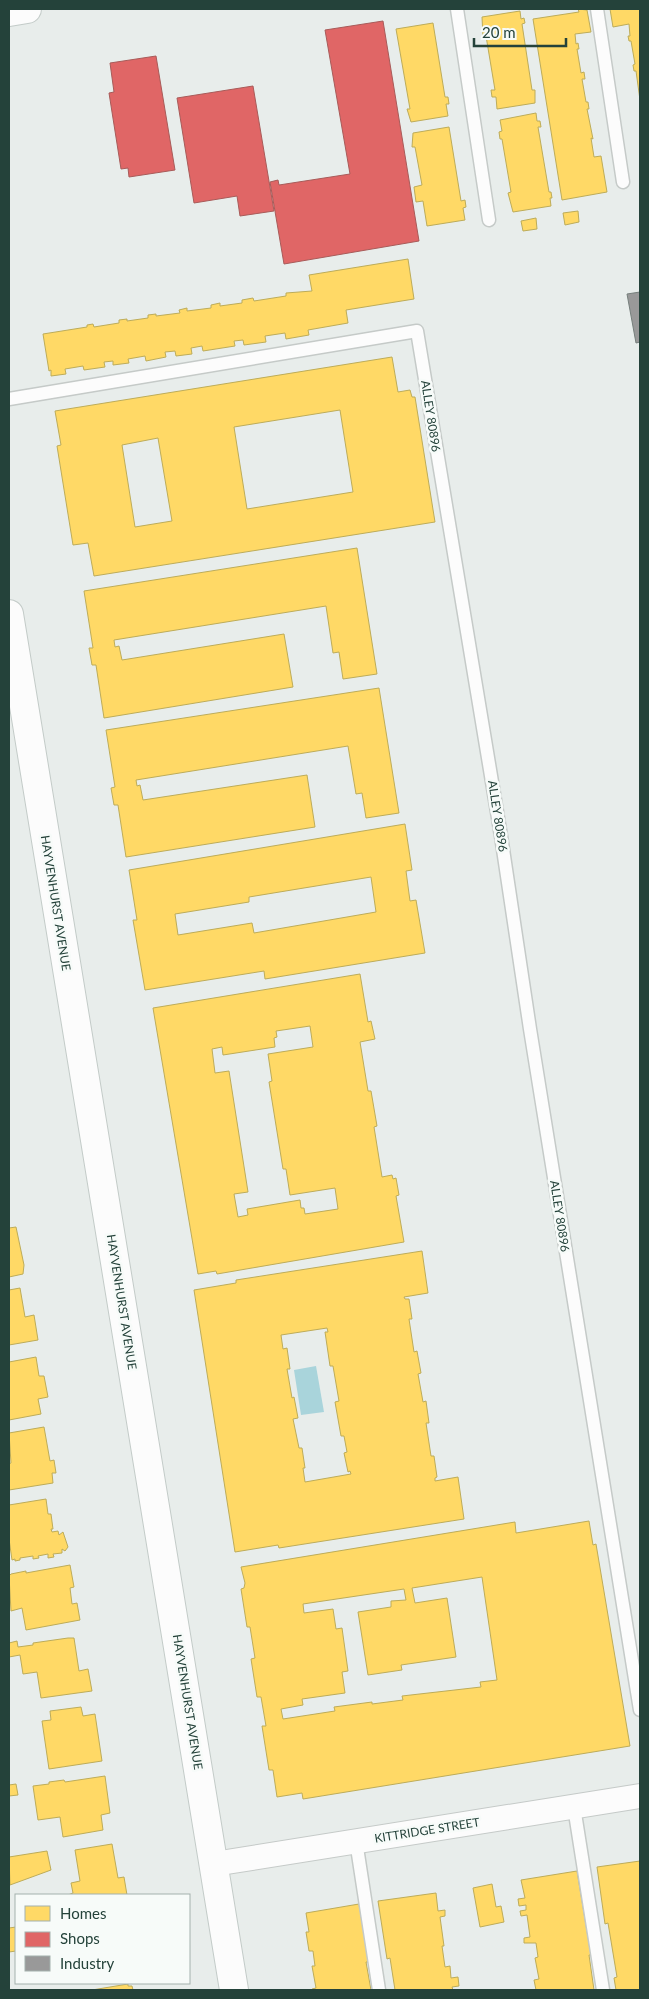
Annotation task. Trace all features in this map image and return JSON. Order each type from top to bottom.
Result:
[{"type":"main road","points":[[9,12],[27,9]]},
{"type":"main road","name":"HAYVENHURST AVENUE","points":[[9,614],[234,1990]]},
{"type":"street","name":"KITTRIDGE STREET","points":[[214,1864],[640,1796]]},
{"type":"lane","points":[[457,9],[489,220]]},
{"type":"lane","points":[[597,9],[623,182]]},
{"type":"lane","name":"ALLEY 80896","points":[[9,399],[417,330],[501,836],[640,1710]]},
{"type":"lane","points":[[574,1807],[604,1990]]},
{"type":"lane","points":[[356,1841],[379,1990]]},
{"type":"water","points":[[316,1366],[324,1412],[301,1415],[294,1370]]},
{"type":"building: Homes","points":[[578,9],[587,10],[591,32],[575,34],[576,44],[578,43],[579,49],[577,49],[581,73],[584,72],[585,79],[582,79],[586,102],[588,102],[589,109],[587,109],[593,139],[591,138],[594,157],[601,156],[607,192],[562,200],[533,19],[579,12]]},
{"type":"building: Homes","points":[[610,9],[640,9],[640,100],[636,71],[634,71],[633,65],[635,64],[631,41],[629,41],[628,36],[630,36],[629,24],[613,27]]},
{"type":"building: Homes","points":[[520,11],[521,19],[524,18],[525,23],[522,24],[532,90],[535,90],[535,103],[497,109],[496,97],[492,97],[491,90],[495,90],[486,36],[483,37],[482,17]]},
{"type":"building: Homes","points":[[433,23],[445,97],[448,97],[449,104],[446,104],[448,116],[411,122],[407,109],[410,109],[396,29]]},
{"type":"building: Homes","points":[[536,113],[537,121],[540,121],[541,127],[538,127],[549,192],[551,192],[552,198],[550,198],[551,206],[513,212],[508,193],[511,192],[502,139],[500,139],[499,132],[502,131],[500,120]]},
{"type":"building: Homes","points":[[449,127],[461,201],[465,200],[466,207],[463,208],[465,220],[427,226],[423,201],[416,202],[414,187],[422,185],[415,147],[412,147],[413,133]]},
{"type":"building: Homes","points":[[578,211],[579,222],[565,225],[563,213]]},
{"type":"building: Homes","points":[[536,218],[537,229],[523,231],[521,221]]},
{"type":"building: Homes","points":[[408,259],[414,299],[346,310],[348,323],[308,330],[309,335],[286,339],[285,333],[265,336],[266,342],[244,345],[243,340],[234,341],[235,346],[203,351],[202,346],[191,348],[192,354],[176,356],[175,351],[165,352],[166,357],[146,361],[145,356],[128,359],[129,363],[113,365],[113,361],[104,362],[105,367],[84,370],[83,366],[65,369],[66,374],[51,376],[51,370],[49,371],[43,334],[87,327],[87,325],[93,324],[94,327],[119,323],[119,320],[127,319],[127,321],[148,318],[148,315],[180,313],[179,310],[187,308],[187,311],[211,308],[211,305],[220,303],[220,306],[242,303],[242,300],[253,298],[254,301],[286,296],[286,293],[312,291],[309,275]]},
{"type":"building: Homes","points":[[392,357],[398,392],[410,390],[412,397],[415,397],[435,522],[94,576],[88,543],[73,545],[57,446],[61,445],[55,411]],"holes":[[[340,410],[353,492],[247,509],[234,427]],[[158,438],[172,521],[135,527],[122,445]]]},
{"type":"building: Homes","points":[[357,548],[377,674],[343,679],[339,652],[333,653],[326,606],[114,640],[115,647],[119,646],[122,660],[284,634],[293,687],[104,718],[96,665],[92,665],[89,648],[93,648],[84,591]]},
{"type":"building: Homes","points":[[379,688],[399,813],[366,818],[362,793],[356,794],[348,746],[136,780],[137,786],[140,785],[143,800],[307,775],[315,827],[126,857],[118,805],[114,805],[111,788],[115,787],[106,730]]},
{"type":"building: Homes","points":[[405,824],[412,870],[406,871],[410,901],[416,900],[425,953],[265,979],[264,971],[145,990],[133,920],[137,920],[129,870]],"holes":[[[371,877],[376,912],[254,933],[252,923],[178,935],[175,914],[249,902],[249,897]]]},
{"type":"building: Homes","points":[[360,974],[368,1022],[371,1021],[375,1039],[360,1042],[368,1091],[371,1091],[377,1126],[374,1127],[382,1177],[392,1175],[393,1179],[396,1178],[399,1195],[396,1196],[404,1242],[217,1274],[216,1271],[198,1274],[153,1008]],"holes":[[[310,1026],[313,1047],[268,1054],[272,1081],[269,1082],[283,1169],[286,1169],[290,1195],[335,1188],[338,1209],[305,1214],[304,1208],[301,1208],[300,1200],[247,1209],[248,1215],[238,1217],[234,1194],[248,1192],[229,1071],[215,1073],[212,1049],[222,1047],[223,1055],[275,1047],[274,1038],[277,1037],[276,1031]]]},
{"type":"building: Homes","points":[[16,1227],[24,1265],[23,1274],[9,1277],[9,1228]]},
{"type":"building: Homes","points":[[422,1251],[428,1293],[404,1297],[409,1299],[412,1319],[409,1319],[414,1352],[417,1351],[421,1373],[418,1374],[423,1402],[426,1401],[429,1423],[426,1423],[431,1456],[434,1456],[437,1477],[435,1481],[458,1477],[464,1519],[279,1548],[278,1545],[235,1552],[194,1290],[236,1283],[236,1280]],"holes":[[[327,1328],[328,1332],[325,1332],[330,1366],[333,1366],[339,1401],[335,1402],[341,1436],[344,1436],[347,1452],[344,1453],[348,1472],[350,1471],[351,1474],[305,1482],[302,1448],[299,1448],[293,1419],[298,1418],[287,1369],[290,1369],[287,1348],[283,1349],[281,1335]]]},
{"type":"building: Homes","points":[[20,1288],[25,1317],[34,1315],[38,1340],[9,1345],[9,1290]]},
{"type":"building: Homes","points":[[36,1357],[39,1376],[44,1376],[48,1397],[38,1399],[41,1414],[9,1420],[9,1362]]},
{"type":"building: Homes","points":[[44,1427],[50,1461],[54,1460],[56,1473],[52,1473],[53,1483],[9,1490],[9,1464],[11,1463],[9,1433]]},
{"type":"building: Homes","points":[[46,1499],[48,1514],[51,1514],[52,1532],[58,1531],[59,1535],[63,1532],[68,1547],[65,1551],[62,1549],[62,1553],[53,1554],[54,1557],[48,1558],[48,1554],[33,1559],[33,1556],[20,1558],[20,1560],[15,1561],[15,1559],[12,1560],[9,1539],[9,1505]]},
{"type":"building: Homes","points":[[589,1521],[593,1545],[596,1544],[630,1746],[303,1799],[302,1793],[277,1797],[273,1770],[269,1770],[262,1726],[266,1726],[261,1697],[257,1697],[251,1659],[255,1658],[250,1627],[247,1627],[241,1589],[244,1588],[245,1583],[241,1567],[515,1522],[516,1533]],"holes":[[[482,1577],[497,1680],[480,1682],[481,1687],[402,1696],[403,1700],[334,1707],[335,1711],[283,1719],[281,1709],[303,1705],[302,1699],[345,1693],[342,1672],[348,1671],[342,1628],[336,1629],[333,1609],[304,1613],[303,1604],[404,1589],[406,1600],[391,1601],[391,1607],[358,1612],[368,1675],[402,1670],[401,1665],[456,1657],[447,1598],[415,1603],[412,1588]]]},
{"type":"building: Homes","points":[[70,1565],[74,1587],[70,1588],[72,1604],[77,1603],[80,1620],[26,1630],[22,1608],[11,1611],[9,1576],[26,1571],[26,1573]]},
{"type":"building: Homes","points":[[74,1638],[79,1671],[88,1669],[92,1691],[41,1698],[37,1672],[23,1674],[20,1655],[9,1657],[9,1643],[17,1641],[18,1647]]},
{"type":"building: Homes","points":[[81,1707],[83,1716],[95,1714],[102,1761],[49,1769],[42,1721],[51,1720],[50,1711]]},
{"type":"building: Homes","points":[[105,1776],[110,1813],[101,1815],[103,1830],[63,1837],[60,1817],[38,1820],[33,1786],[49,1784],[49,1782],[64,1780],[65,1782]]},
{"type":"building: Homes","points":[[16,1784],[18,1795],[9,1796],[9,1785]]},
{"type":"building: Homes","points":[[112,1844],[118,1878],[124,1877],[127,1894],[70,1894],[73,1893],[71,1883],[80,1881],[75,1850]]},
{"type":"building: Homes","points":[[47,1851],[51,1870],[10,1885],[9,1857]]},
{"type":"building: Homes","points":[[640,1861],[640,1990],[616,1990],[614,1978],[617,1977],[608,1923],[605,1924],[597,1867]]},
{"type":"building: Homes","points":[[577,1871],[591,1955],[589,1955],[594,1990],[536,1990],[534,1980],[539,1979],[535,1958],[538,1957],[536,1943],[524,1943],[524,1938],[530,1937],[527,1915],[521,1916],[520,1911],[526,1910],[526,1905],[519,1906],[518,1899],[525,1898],[521,1880]]},
{"type":"building: Homes","points":[[492,1884],[496,1907],[501,1906],[504,1922],[480,1927],[473,1888]]},
{"type":"building: Homes","points":[[436,1893],[438,1911],[445,1910],[445,1916],[440,1917],[445,1967],[450,1966],[451,1978],[458,1977],[459,1986],[452,1987],[453,1990],[395,1990],[390,1958],[387,1959],[378,1901]]},
{"type":"building: Homes","points":[[359,1904],[369,1962],[366,1962],[371,1990],[312,1990],[316,1988],[312,1966],[315,1966],[313,1951],[309,1951],[306,1913]]},
{"type":"building: Homes","points":[[15,1927],[15,1951],[9,1952],[9,1928]]},
{"type":"building: Homes","points":[[128,1984],[128,1986],[132,1986],[133,1990],[92,1990]]},
{"type":"building: Shops","points":[[383,21],[419,241],[284,264],[270,182],[278,180],[279,185],[350,174],[325,30]]},
{"type":"building: Shops","points":[[156,56],[175,170],[129,177],[128,168],[121,169],[109,93],[114,92],[110,63]]},
{"type":"building: Shops","points":[[253,86],[274,211],[240,216],[237,196],[194,203],[177,98]]},
{"type":"building: Industry","points":[[640,292],[640,342],[636,343],[627,294]]}]
